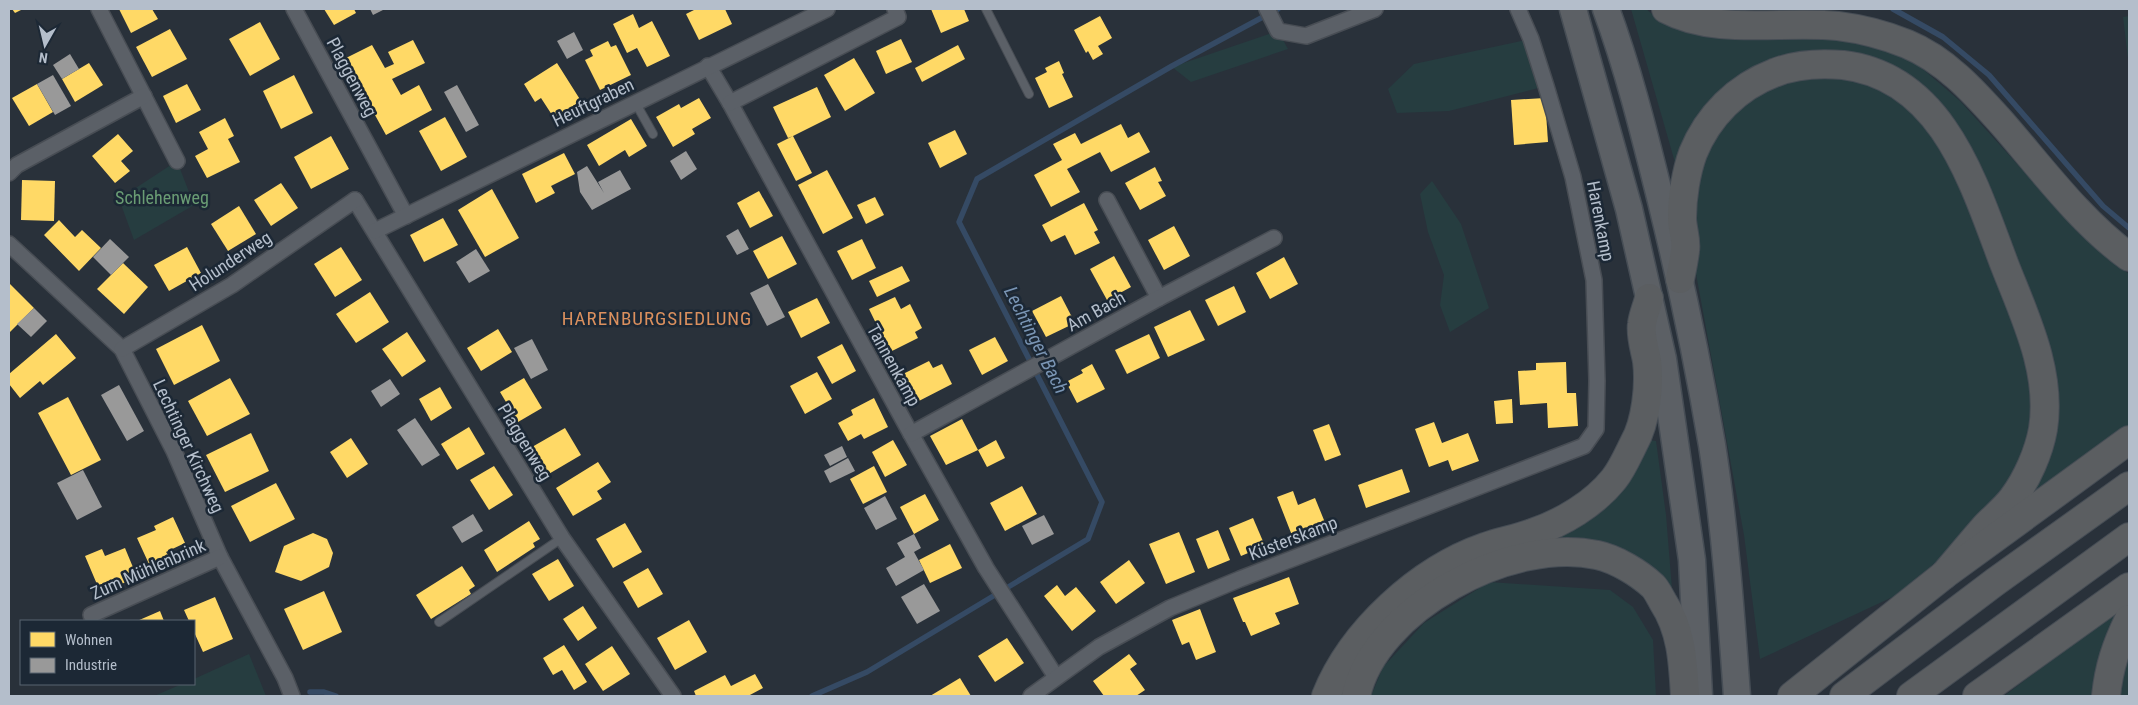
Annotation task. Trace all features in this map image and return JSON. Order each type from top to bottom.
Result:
[{"type":"highway","points":[[1573,9],[1629,209],[1663,359],[1692,560],[1699,696]]},
{"type":"highway","points":[[1606,9],[1649,153],[1680,278],[1712,446],[1728,571],[1737,696]]},
{"type":"highway","points":[[1666,9],[1675,14],[1723,23],[1836,26],[1874,32],[1909,45],[1944,66],[1974,92],[2079,211],[2113,245],[2129,257]]},
{"type":"highway","points":[[1680,278],[1686,249],[1682,218],[1685,188],[1693,154],[1708,124],[1730,99],[1754,81],[1784,69],[1821,63],[1857,67],[1892,80],[1922,101],[1949,136],[1972,179],[2035,343],[2044,392],[2043,429],[2032,465],[2013,498],[1944,575]]},
{"type":"highway","points":[[1326,696],[1356,644],[1386,609],[1415,585],[1452,562],[1484,547],[1533,533],[1562,520],[1592,500],[1614,479],[1636,440],[1646,404],[1647,364],[1641,325],[1649,298]]},
{"type":"highway","points":[[1792,696],[1944,575],[2129,440]]},
{"type":"highway","points":[[1844,696],[1987,588],[2129,486]]},
{"type":"highway","points":[[1911,696],[2129,537]]},
{"type":"highway","points":[[1356,696],[1360,680],[1379,647],[1408,616],[1450,585],[1492,566],[1534,555],[1568,551],[1599,555],[1628,568],[1654,587],[1672,616],[1682,646],[1685,696]]},
{"type":"highway","points":[[1978,696],[2129,587]]},
{"type":"highway","points":[[2106,696],[2108,678],[2116,646],[2129,620]]},
{"type":"street","points":[[99,9],[177,161]]},
{"type":"street","name":"Plaggenweg","points":[[294,9],[406,216]]},
{"type":"street","name":"Heuftgraben","points":[[375,231],[708,66],[828,9]]},
{"type":"street","points":[[730,103],[898,16],[895,9]]},
{"type":"street","points":[[1267,9],[1278,30],[1306,36],[1375,9]]},
{"type":"street","name":"Harenkamp","points":[[1518,9],[1531,39],[1573,177],[1594,280],[1598,381],[1596,429],[1584,446]]},
{"type":"street","name":"Tannenkamp","points":[[708,66],[986,568],[1011,610],[1056,677]]},
{"type":"street","points":[[9,173],[17,165],[144,96]]},
{"type":"street","name":"Plaggenweg","points":[[355,200],[562,538],[673,696]]},
{"type":"street","name":"Holunderweg","points":[[122,349],[232,285],[355,200]]},
{"type":"street","points":[[1107,200],[1159,298]]},
{"type":"street","name":"Am Bach","points":[[911,434],[1159,298],[1274,238]]},
{"type":"street","name":"Lechtinger Kirchweg","points":[[9,244],[122,349],[174,451],[220,557],[285,678],[292,696]]},
{"type":"street","name":"Küsterskamp","points":[[1031,696],[1099,647],[1170,608],[1584,446]]},
{"type":"street","name":"Zum Mühlenbrink","points":[[91,615],[220,557]]},
{"type":"lane","points":[[986,9],[1029,94]]},
{"type":"lane","points":[[635,102],[653,134]]},
{"type":"lane","points":[[439,622],[562,538]]},
{"type":"green space","points":[[1631,9],[1646,9],[1657,18],[1845,38],[1879,48],[1917,64],[1960,101],[2069,221],[2101,253],[2129,274],[2129,427],[2028,498],[2046,453],[1987,194],[1881,67],[1754,73],[1678,173]]},
{"type":"green space","points":[[2129,16],[2129,67],[2123,17]]},
{"type":"green space","points":[[1278,31],[1288,49],[1191,82],[1172,67]]},
{"type":"green space","points":[[1531,39],[1546,86],[1449,111],[1397,113],[1388,89],[1414,64]]},
{"type":"green space","points":[[1811,75],[1843,75],[1881,90],[1914,112],[1941,147],[1989,253],[2033,375],[2036,423],[2022,470],[1986,519],[1899,594],[1760,659],[1744,535],[1688,230],[1693,174],[1738,101],[1776,83]]},
{"type":"green space","name":"Schlehenweg","points":[[177,161],[194,205],[134,240],[119,199]]},
{"type":"green space","points":[[1432,181],[1461,224],[1489,308],[1450,332],[1440,305],[1444,275],[1428,232],[1420,194]]},
{"type":"green space","points":[[1649,440],[1656,441],[1666,515],[1672,589],[1666,589],[1657,578],[1520,548]]},
{"type":"green space","points":[[1489,582],[1610,590],[1633,607],[1653,640],[1656,696],[1371,696],[1383,667],[1424,623]]},
{"type":"green space","points":[[2128,602],[2114,629],[2096,696],[2004,696]]},
{"type":"green space","points":[[2129,638],[2129,696],[2114,696]]},
{"type":"green space","points":[[249,654],[266,696],[154,696],[180,685],[195,685],[195,679]]},
{"type":"building: Wohnen","points":[[12,9],[23,9],[15,13]]},
{"type":"building: Wohnen","points":[[119,9],[152,9],[158,19],[131,33]]},
{"type":"building: Wohnen","points":[[324,9],[354,9],[356,13],[334,25]]},
{"type":"building: Wohnen","points":[[696,9],[725,9],[732,24],[699,40],[686,14]]},
{"type":"building: Wohnen","points":[[931,9],[964,9],[969,21],[941,33]]},
{"type":"building: Wohnen","points":[[633,14],[639,28],[652,21],[670,56],[647,67],[637,48],[627,53],[613,24]]},
{"type":"building: Wohnen","points":[[1100,16],[1112,38],[1098,46],[1103,54],[1093,60],[1088,51],[1086,53],[1074,30]]},
{"type":"building: Wohnen","points":[[260,22],[280,59],[250,76],[229,39]]},
{"type":"building: Wohnen","points":[[170,29],[187,59],[152,77],[136,47]]},
{"type":"building: Wohnen","points":[[901,39],[912,62],[886,74],[876,51]]},
{"type":"building: Wohnen","points":[[413,40],[425,63],[392,79],[401,95],[419,85],[432,110],[386,135],[344,59],[372,45],[385,68],[394,64],[388,52]]},
{"type":"building: Wohnen","points":[[608,41],[611,47],[616,45],[631,75],[600,90],[585,60],[593,56],[590,50]]},
{"type":"building: Wohnen","points":[[958,45],[965,59],[922,82],[915,68]]},
{"type":"building: Wohnen","points":[[854,58],[875,93],[845,111],[824,75]]},
{"type":"building: Wohnen","points":[[1059,61],[1064,73],[1062,74],[1073,97],[1049,108],[1035,78],[1047,72],[1045,68]]},
{"type":"building: Wohnen","points":[[89,63],[103,85],[75,102],[62,79]]},
{"type":"building: Wohnen","points":[[557,63],[581,101],[554,118],[541,98],[535,102],[524,84]]},
{"type":"building: Wohnen","points":[[294,75],[313,113],[281,129],[263,91]]},
{"type":"building: Wohnen","points":[[37,84],[53,112],[29,126],[12,98]]},
{"type":"building: Wohnen","points":[[187,84],[201,110],[176,123],[163,96]]},
{"type":"building: Wohnen","points":[[817,87],[831,117],[788,138],[773,107]]},
{"type":"building: Wohnen","points":[[699,98],[711,118],[692,129],[695,134],[673,147],[656,117],[679,104],[681,108]]},
{"type":"building: Wohnen","points":[[1545,98],[1548,142],[1514,145],[1511,100]]},
{"type":"building: Wohnen","points":[[445,117],[467,157],[441,171],[419,131]]},
{"type":"building: Wohnen","points":[[225,118],[234,136],[228,139],[240,162],[207,178],[195,156],[208,149],[199,132]]},
{"type":"building: Wohnen","points":[[631,119],[647,146],[629,157],[625,150],[599,166],[587,145]]},
{"type":"building: Wohnen","points":[[1121,124],[1128,138],[1139,132],[1150,152],[1111,172],[1100,152],[1067,169],[1080,192],[1051,207],[1034,175],[1062,160],[1053,144],[1075,133],[1081,144]]},
{"type":"building: Wohnen","points":[[955,130],[967,154],[940,168],[928,143]]},
{"type":"building: Wohnen","points":[[118,134],[133,151],[121,161],[130,171],[115,183],[92,156]]},
{"type":"building: Wohnen","points":[[331,136],[349,169],[311,189],[294,157]]},
{"type":"building: Wohnen","points":[[793,136],[812,173],[796,181],[777,144]]},
{"type":"building: Wohnen","points":[[564,153],[575,174],[551,186],[555,193],[536,203],[522,174]]},
{"type":"building: Wohnen","points":[[1155,167],[1162,181],[1158,182],[1166,196],[1140,210],[1125,183]]},
{"type":"building: Wohnen","points":[[827,170],[853,218],[823,234],[798,185]]},
{"type":"building: Wohnen","points":[[22,180],[55,181],[54,221],[21,220]]},
{"type":"building: Wohnen","points":[[281,183],[298,208],[271,226],[254,200]]},
{"type":"building: Wohnen","points":[[492,189],[519,238],[485,257],[458,210]]},
{"type":"building: Wohnen","points":[[759,191],[773,216],[750,228],[737,203]]},
{"type":"building: Wohnen","points":[[875,197],[884,215],[866,224],[857,205]]},
{"type":"building: Wohnen","points":[[1084,203],[1098,230],[1094,232],[1100,243],[1075,255],[1065,235],[1051,242],[1042,225]]},
{"type":"building: Wohnen","points":[[239,206],[256,234],[228,251],[211,224]]},
{"type":"building: Wohnen","points":[[443,218],[458,245],[424,262],[410,235]]},
{"type":"building: Wohnen","points":[[59,220],[75,237],[82,230],[101,248],[79,271],[44,235]]},
{"type":"building: Wohnen","points":[[1174,226],[1190,256],[1164,270],[1148,240]]},
{"type":"building: Wohnen","points":[[782,236],[797,264],[768,279],[753,251]]},
{"type":"building: Wohnen","points":[[862,239],[876,268],[852,280],[837,251]]},
{"type":"building: Wohnen","points":[[187,247],[201,273],[169,291],[154,265]]},
{"type":"building: Wohnen","points":[[341,247],[362,280],[335,297],[314,264]]},
{"type":"building: Wohnen","points":[[1114,256],[1131,287],[1107,300],[1090,269]]},
{"type":"building: Wohnen","points":[[1284,257],[1298,284],[1270,299],[1256,273]]},
{"type":"building: Wohnen","points":[[123,263],[148,287],[124,314],[97,289]]},
{"type":"building: Wohnen","points":[[902,266],[910,281],[877,297],[869,281]]},
{"type":"building: Wohnen","points":[[9,283],[34,308],[9,333]]},
{"type":"building: Wohnen","points":[[1234,286],[1246,312],[1218,326],[1205,300]]},
{"type":"building: Wohnen","points":[[370,292],[389,322],[356,343],[336,314]]},
{"type":"building: Wohnen","points":[[1061,296],[1075,323],[1046,337],[1032,311]]},
{"type":"building: Wohnen","points":[[895,297],[901,309],[910,304],[922,328],[915,332],[918,338],[890,352],[869,309]]},
{"type":"building: Wohnen","points":[[817,298],[830,323],[801,338],[788,312]]},
{"type":"building: Wohnen","points":[[1190,310],[1205,340],[1168,357],[1154,327]]},
{"type":"building: Wohnen","points":[[202,325],[220,361],[174,385],[156,349]]},
{"type":"building: Wohnen","points":[[498,329],[512,352],[481,371],[467,348]]},
{"type":"building: Wohnen","points":[[407,332],[426,361],[402,377],[382,349]]},
{"type":"building: Wohnen","points":[[56,334],[76,358],[43,385],[40,381],[20,398],[9,384],[9,374]]},
{"type":"building: Wohnen","points":[[1149,334],[1160,358],[1127,374],[1115,350]]},
{"type":"building: Wohnen","points":[[995,337],[1008,361],[982,375],[969,350]]},
{"type":"building: Wohnen","points":[[842,344],[856,371],[832,384],[817,357]]},
{"type":"building: Wohnen","points":[[929,361],[933,368],[942,364],[952,384],[915,403],[901,375]]},
{"type":"building: Wohnen","points":[[1566,362],[1567,393],[1576,393],[1578,426],[1548,428],[1547,403],[1520,405],[1518,371],[1536,370],[1536,363]]},
{"type":"building: Wohnen","points":[[1092,364],[1105,389],[1077,403],[1066,382],[1083,373],[1081,370]]},
{"type":"building: Wohnen","points":[[817,372],[832,399],[805,414],[790,386]]},
{"type":"building: Wohnen","points":[[230,378],[250,414],[207,436],[188,401]]},
{"type":"building: Wohnen","points":[[524,378],[542,408],[518,422],[500,392]]},
{"type":"building: Wohnen","points":[[440,387],[452,408],[431,421],[419,399]]},
{"type":"building: Wohnen","points":[[68,397],[101,460],[71,475],[38,413]]},
{"type":"building: Wohnen","points":[[874,398],[888,427],[864,439],[861,434],[848,441],[838,423],[853,415],[851,410]]},
{"type":"building: Wohnen","points":[[1512,399],[1513,423],[1496,424],[1494,401]]},
{"type":"building: Wohnen","points":[[962,419],[978,450],[946,465],[930,436]]},
{"type":"building: Wohnen","points":[[1434,422],[1442,443],[1468,433],[1479,461],[1452,471],[1448,460],[1429,467],[1415,429]]},
{"type":"building: Wohnen","points":[[1329,424],[1341,455],[1325,461],[1313,430]]},
{"type":"building: Wohnen","points":[[469,427],[485,454],[457,470],[441,444]]},
{"type":"building: Wohnen","points":[[565,428],[581,455],[547,475],[532,447]]},
{"type":"building: Wohnen","points":[[251,433],[269,471],[225,492],[206,455]]},
{"type":"building: Wohnen","points":[[351,438],[368,464],[347,478],[330,452]]},
{"type":"building: Wohnen","points":[[893,440],[907,465],[885,477],[872,452]]},
{"type":"building: Wohnen","points":[[996,440],[1005,458],[987,467],[978,450]]},
{"type":"building: Wohnen","points":[[598,462],[611,482],[597,491],[602,499],[573,516],[556,488]]},
{"type":"building: Wohnen","points":[[494,466],[513,495],[489,510],[470,480]]},
{"type":"building: Wohnen","points":[[874,466],[887,492],[863,504],[850,479]]},
{"type":"building: Wohnen","points":[[1402,469],[1410,492],[1366,508],[1358,485]]},
{"type":"building: Wohnen","points":[[276,483],[295,519],[250,542],[231,506]]},
{"type":"building: Wohnen","points":[[1022,486],[1037,514],[1005,531],[990,503]]},
{"type":"building: Wohnen","points":[[1293,491],[1298,505],[1315,498],[1326,525],[1293,538],[1277,497]]},
{"type":"building: Wohnen","points":[[925,494],[939,520],[914,534],[900,507]]},
{"type":"building: Wohnen","points":[[173,517],[185,543],[166,552],[168,555],[149,564],[137,538],[156,530],[154,526]]},
{"type":"building: Wohnen","points":[[1253,518],[1265,546],[1241,556],[1229,528]]},
{"type":"building: Wohnen","points":[[529,521],[540,539],[533,543],[535,547],[497,572],[484,550]]},
{"type":"building: Wohnen","points":[[625,523],[642,552],[613,568],[596,539]]},
{"type":"building: Wohnen","points":[[1218,530],[1230,560],[1208,569],[1196,539]]},
{"type":"building: Wohnen","points":[[1179,532],[1195,572],[1166,584],[1149,544]]},
{"type":"building: Wohnen","points":[[313,533],[327,539],[333,553],[329,567],[301,581],[275,572],[284,546]]},
{"type":"building: Wohnen","points":[[950,544],[962,568],[930,583],[919,560]]},
{"type":"building: Wohnen","points":[[125,548],[137,577],[117,586],[116,582],[99,589],[85,556],[102,549],[105,556]]},
{"type":"building: Wohnen","points":[[558,559],[574,586],[549,601],[532,574]]},
{"type":"building: Wohnen","points":[[1129,560],[1145,583],[1116,604],[1100,582]]},
{"type":"building: Wohnen","points":[[462,566],[475,586],[469,590],[471,594],[431,619],[416,595]]},
{"type":"building: Wohnen","points":[[648,568],[663,594],[638,608],[623,582]]},
{"type":"building: Wohnen","points":[[1289,577],[1299,604],[1275,613],[1280,624],[1251,636],[1233,598]]},
{"type":"building: Wohnen","points":[[1057,585],[1065,596],[1076,587],[1096,611],[1072,631],[1044,596]]},
{"type":"building: Wohnen","points":[[324,591],[342,632],[303,650],[284,609]]},
{"type":"building: Wohnen","points":[[215,597],[233,639],[203,652],[195,634],[195,620],[189,620],[184,610]]},
{"type":"building: Wohnen","points":[[583,606],[597,628],[578,641],[563,619]]},
{"type":"building: Wohnen","points":[[1200,609],[1216,652],[1196,660],[1189,642],[1182,645],[1172,620]]},
{"type":"building: Wohnen","points":[[160,611],[164,620],[139,620]]},
{"type":"building: Wohnen","points":[[689,620],[707,652],[675,670],[657,638]]},
{"type":"building: Wohnen","points":[[1007,638],[1024,663],[995,682],[978,656]]},
{"type":"building: Wohnen","points":[[564,645],[587,682],[574,690],[562,670],[553,675],[543,658]]},
{"type":"building: Wohnen","points":[[612,646],[630,674],[603,691],[585,664]]},
{"type":"building: Wohnen","points":[[1129,654],[1137,664],[1130,669],[1145,690],[1136,696],[1104,696],[1093,681]]},
{"type":"building: Wohnen","points":[[755,674],[763,688],[748,696],[696,696],[694,691],[725,675],[731,686]]},
{"type":"building: Wohnen","points":[[960,678],[971,696],[930,696]]},
{"type":"building: Industrie","points":[[370,9],[385,9],[373,15]]},
{"type":"building: Industrie","points":[[574,32],[583,50],[567,59],[557,41]]},
{"type":"building: Industrie","points":[[70,54],[79,69],[62,79],[53,65]]},
{"type":"building: Industrie","points":[[53,75],[71,106],[55,115],[37,84]]},
{"type":"building: Industrie","points":[[457,85],[479,125],[466,132],[444,92]]},
{"type":"building: Industrie","points":[[686,151],[697,169],[681,180],[670,161]]},
{"type":"building: Industrie","points":[[587,166],[604,193],[598,182],[620,170],[631,189],[592,210],[580,192],[577,172]]},
{"type":"building: Industrie","points":[[738,229],[749,249],[737,255],[726,236]]},
{"type":"building: Industrie","points":[[110,239],[129,257],[111,275],[93,257]]},
{"type":"building: Industrie","points":[[476,249],[490,271],[469,283],[456,262]]},
{"type":"building: Industrie","points":[[768,284],[785,317],[767,326],[750,293]]},
{"type":"building: Industrie","points":[[34,308],[47,321],[31,337],[17,324]]},
{"type":"building: Industrie","points":[[532,339],[548,370],[531,379],[514,348]]},
{"type":"building: Industrie","points":[[390,379],[400,394],[381,407],[371,391]]},
{"type":"building: Industrie","points":[[119,385],[144,431],[127,441],[101,395]]},
{"type":"building: Industrie","points":[[415,418],[440,455],[422,466],[397,430]]},
{"type":"building: Industrie","points":[[842,446],[847,457],[830,466],[824,455]]},
{"type":"building: Industrie","points":[[848,458],[855,471],[830,483],[824,471]]},
{"type":"building: Industrie","points":[[83,470],[102,507],[77,520],[57,483]]},
{"type":"building: Industrie","points":[[885,496],[897,519],[876,530],[864,508]]},
{"type":"building: Industrie","points":[[473,514],[483,531],[462,543],[452,527]]},
{"type":"building: Industrie","points":[[1044,515],[1054,534],[1032,545],[1022,526]]},
{"type":"building: Industrie","points":[[914,534],[921,548],[914,552],[924,570],[896,586],[886,568],[905,557],[897,543]]},
{"type":"building: Industrie","points":[[924,584],[940,611],[917,624],[901,597]]},
{"type":"waterway","name":"Lechtinger Bach","points":[[812,696],[867,672],[1088,539],[1102,502],[959,222],[977,179],[1172,66],[1278,9]]},
{"type":"waterway","points":[[1893,9],[1943,37],[1989,75],[2103,206],[2129,228]]},
{"type":"waterway","name":"Lechtinger Bach","points":[[310,692],[324,692],[336,696]]},
{"type":"district","name":"HARENBURGSIEDLUNG","points":[[657,318]]}]
